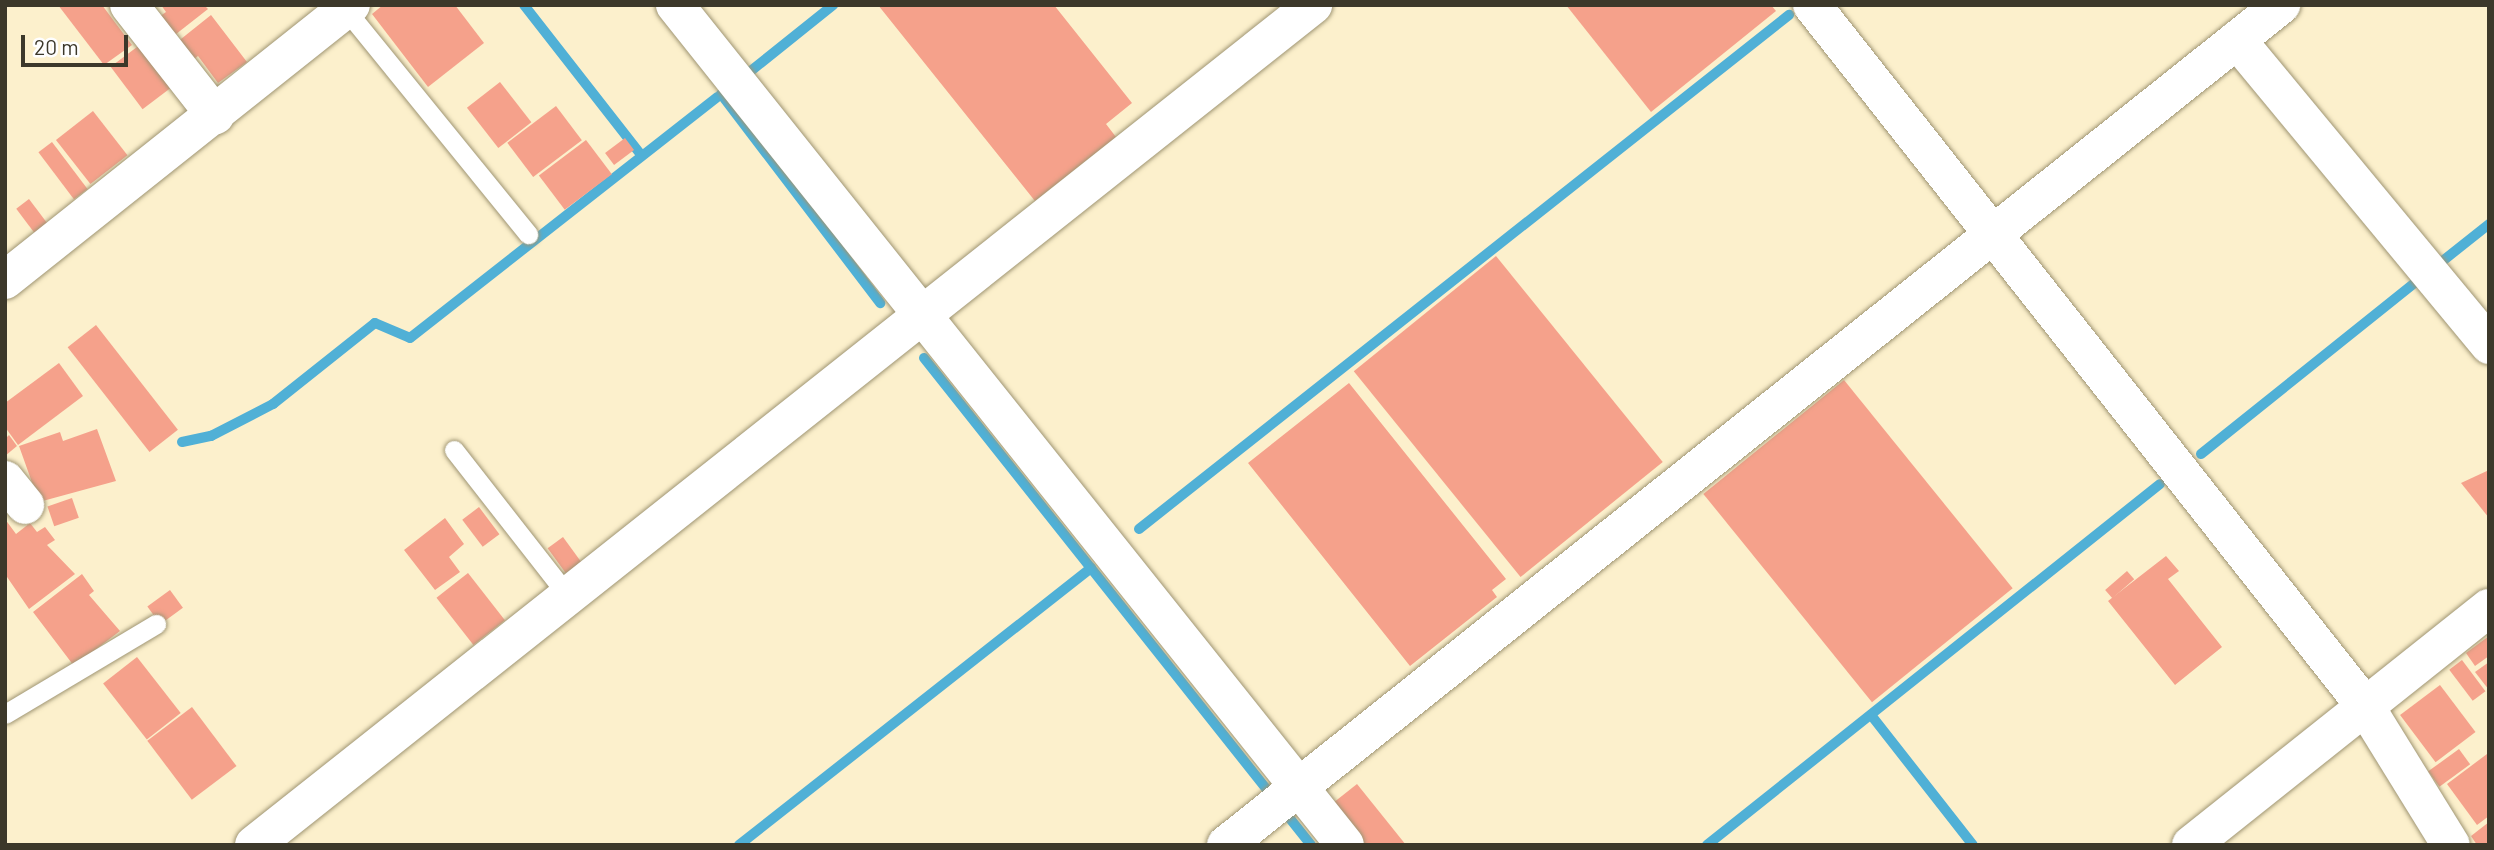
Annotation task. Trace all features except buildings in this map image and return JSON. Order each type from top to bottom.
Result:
[{"type":"street","points":[[129,5],[215,115]]},
{"type":"street","points":[[675,5],[923,314],[1286,798],[1345,845]]},
{"type":"street","points":[[254,845],[1313,5]]},
{"type":"street","points":[[1812,5],[2365,706],[2451,845]]},
{"type":"street","points":[[1226,845],[2281,5]]},
{"type":"street","points":[[5,281],[349,7]]},
{"type":"street","points":[[2237,40],[2489,345]]},
{"type":"street","points":[[2191,845],[2489,608]]},
{"type":"lane","points":[[349,7],[528,234]]},
{"type":"lane","points":[[454,450],[568,596]]},
{"type":"lane","points":[[5,714],[156,624]]},
{"type":"waterway","points":[[524,5],[641,155]]},
{"type":"waterway","points":[[742,78],[833,5]]},
{"type":"waterway","points":[[1139,529],[1789,15]]},
{"type":"waterway","points":[[721,94],[880,303]]},
{"type":"waterway","points":[[182,442],[211,436],[273,404],[375,323],[410,338],[717,97]]},
{"type":"waterway","points":[[2435,267],[2489,224]]},
{"type":"waterway","points":[[2201,454],[2423,276]]},
{"type":"waterway","points":[[924,358],[1311,845]]},
{"type":"waterway","points":[[1707,845],[2160,484]]},
{"type":"waterway","points":[[739,845],[1091,568]]},
{"type":"waterway","points":[[1871,715],[1973,845]]}]
